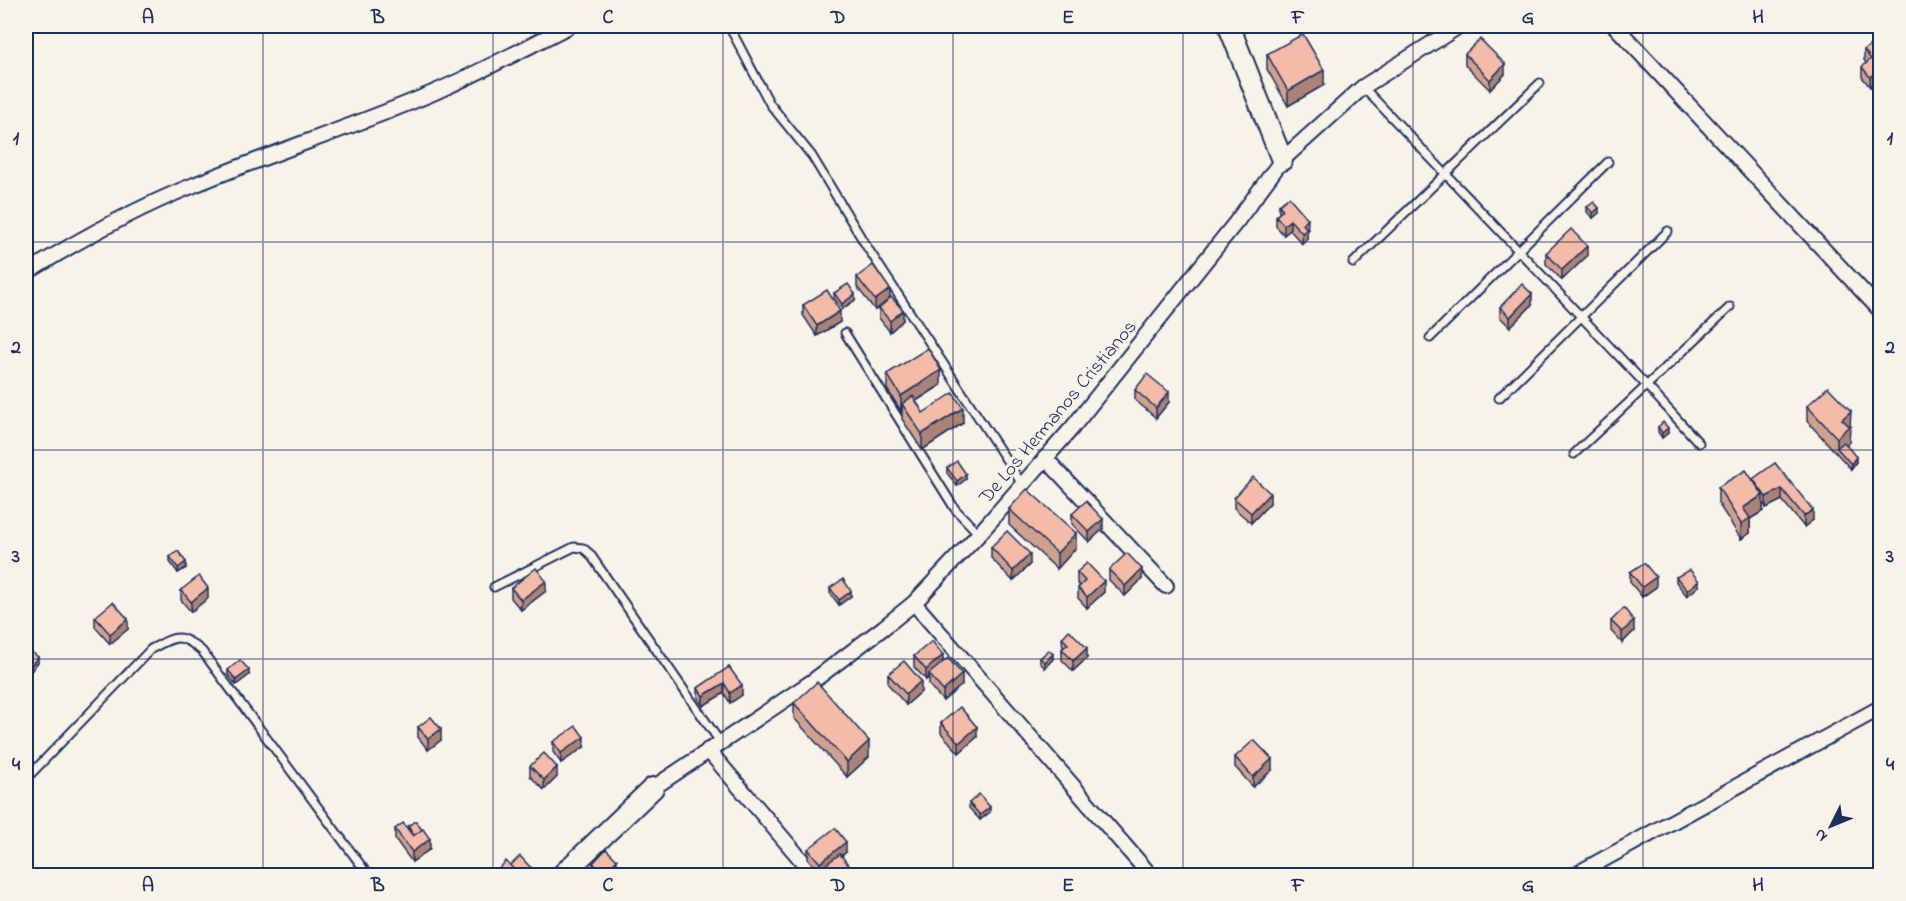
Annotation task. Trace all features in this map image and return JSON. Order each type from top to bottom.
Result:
[{"type":"street","points":[[26,273],[83,238],[151,204],[205,180],[435,92],[519,53],[570,26]]},
{"type":"street","points":[[1229,26],[1282,160]]},
{"type":"street","name":"De Los Hermanos Cristianos","points":[[653,788],[813,681],[914,603],[980,534],[1072,428],[1230,230],[1282,160],[1363,87],[1459,26]]},
{"type":"street","points":[[1615,26],[1881,310]]},
{"type":"street","points":[[1045,458],[1166,586]]},
{"type":"street","points":[[914,603],[1151,876]]},
{"type":"street","points":[[1573,876],[1881,708]]},
{"type":"street","points":[[714,746],[815,876]]},
{"type":"street","points":[[561,876],[653,788]]},
{"type":"lane","points":[[729,26],[770,104],[812,156],[849,218],[1022,484]]},
{"type":"lane","points":[[1353,263],[1540,83]]},
{"type":"lane","points":[[1363,87],[1699,443]]},
{"type":"lane","points":[[1430,338],[1608,162]]},
{"type":"lane","points":[[1499,398],[1668,231]]},
{"type":"lane","points":[[1574,454],[1730,307]]},
{"type":"lane","points":[[845,333],[956,509],[980,534]]},
{"type":"lane","points":[[494,587],[574,547],[583,548],[590,554],[714,746]]},
{"type":"lane","points":[[26,779],[152,649],[172,638],[187,638],[202,651],[369,876]]},
{"type":"building","points":[[1303,34],[1324,70],[1288,91],[1267,54]]},
{"type":"building","points":[[1480,39],[1505,64],[1490,80],[1465,54]]},
{"type":"building","points":[[1875,41],[1881,48],[1881,68],[1870,77],[1862,67],[1871,59],[1864,50]]},
{"type":"building","points":[[1289,197],[1308,219],[1303,224],[1307,229],[1302,233],[1290,220],[1284,225],[1276,216],[1283,210],[1279,205]]},
{"type":"building","points":[[1594,202],[1599,208],[1593,213],[1587,207]]},
{"type":"building","points":[[1571,229],[1587,246],[1562,270],[1546,253]]},
{"type":"building","points":[[873,265],[890,289],[875,300],[857,277]]},
{"type":"building","points":[[848,284],[855,294],[842,304],[834,293]]},
{"type":"building","points":[[1522,284],[1532,294],[1510,317],[1500,307]]},
{"type":"building","points":[[827,290],[840,311],[817,326],[803,305]]},
{"type":"building","points":[[891,297],[903,310],[890,321],[879,308]]},
{"type":"building","points":[[928,348],[941,370],[901,396],[887,374]]},
{"type":"building","points":[[1147,374],[1169,392],[1156,408],[1135,390]]},
{"type":"building","points":[[1828,387],[1851,411],[1842,419],[1849,426],[1837,438],[1807,406]]},
{"type":"building","points":[[953,393],[963,408],[922,434],[902,404],[913,396],[923,413]]},
{"type":"building","points":[[1663,422],[1668,428],[1662,433],[1658,427]]},
{"type":"building","points":[[1844,442],[1856,457],[1851,464],[1837,448]]},
{"type":"building","points":[[957,461],[966,474],[957,481],[947,468]]},
{"type":"building","points":[[1775,463],[1813,510],[1804,516],[1782,489],[1766,497],[1753,479]]},
{"type":"building","points":[[1746,470],[1763,495],[1743,508],[1750,518],[1741,524],[1718,487]]},
{"type":"building","points":[[1253,477],[1270,493],[1251,513],[1234,498]]},
{"type":"building","points":[[1027,489],[1076,533],[1057,553],[1009,509]]},
{"type":"building","points":[[1086,501],[1103,519],[1089,532],[1072,514]]},
{"type":"building","points":[[1007,531],[1030,554],[1013,571],[991,547]]},
{"type":"building","points":[[178,551],[186,562],[178,568],[170,557]]},
{"type":"building","points":[[1127,553],[1142,569],[1125,586],[1109,570]]},
{"type":"building","points":[[1087,563],[1104,581],[1087,597],[1078,588],[1085,581],[1077,572]]},
{"type":"building","points":[[1644,563],[1656,577],[1642,587],[1630,572]]},
{"type":"building","points":[[536,568],[546,581],[521,600],[511,588]]},
{"type":"building","points":[[1690,570],[1699,581],[1687,590],[1676,577]]},
{"type":"building","points":[[199,576],[208,588],[191,602],[181,590]]},
{"type":"building","points":[[843,579],[851,591],[839,600],[830,588]]},
{"type":"building","points":[[113,602],[128,619],[110,634],[95,617]]},
{"type":"building","points":[[1624,608],[1634,621],[1622,632],[1611,621]]},
{"type":"building","points":[[1069,630],[1087,648],[1073,661],[1062,649],[1068,644],[1062,638]]},
{"type":"building","points":[[932,641],[943,655],[926,670],[914,656]]},
{"type":"building","points":[[28,649],[38,657],[28,669],[26,653]]},
{"type":"building","points":[[1049,650],[1053,654],[1045,662],[1040,658]]},
{"type":"building","points":[[948,658],[962,674],[943,691],[929,674]]},
{"type":"building","points":[[240,660],[249,670],[236,680],[228,670]]},
{"type":"building","points":[[904,661],[921,681],[906,694],[888,674]]},
{"type":"building","points":[[729,667],[742,685],[730,693],[724,683],[703,696],[698,688]]},
{"type":"building","points":[[817,682],[869,741],[847,762],[794,703]]},
{"type":"building","points":[[960,707],[977,727],[959,743],[941,723]]},
{"type":"building","points":[[431,717],[441,729],[428,739],[418,727]]},
{"type":"building","points":[[576,726],[584,737],[561,753],[553,742]]},
{"type":"building","points":[[1254,740],[1272,759],[1253,777],[1235,757]]},
{"type":"building","points":[[544,753],[557,767],[544,780],[530,766]]},
{"type":"building","points":[[979,794],[990,807],[980,815],[969,803]]},
{"type":"building","points":[[416,821],[422,830],[414,836],[408,826]]},
{"type":"building","points":[[403,823],[413,836],[423,829],[430,839],[412,852],[395,829]]},
{"type":"building","points":[[835,828],[846,842],[820,863],[808,849]]},
{"type":"building","points":[[606,849],[617,860],[604,874],[593,863]]},
{"type":"building","points":[[840,854],[850,867],[839,876],[827,876],[821,868]]},
{"type":"building","points":[[520,856],[531,868],[524,876],[520,876],[510,866]]},
{"type":"building","points":[[506,861],[520,876],[500,876],[496,872]]}]
